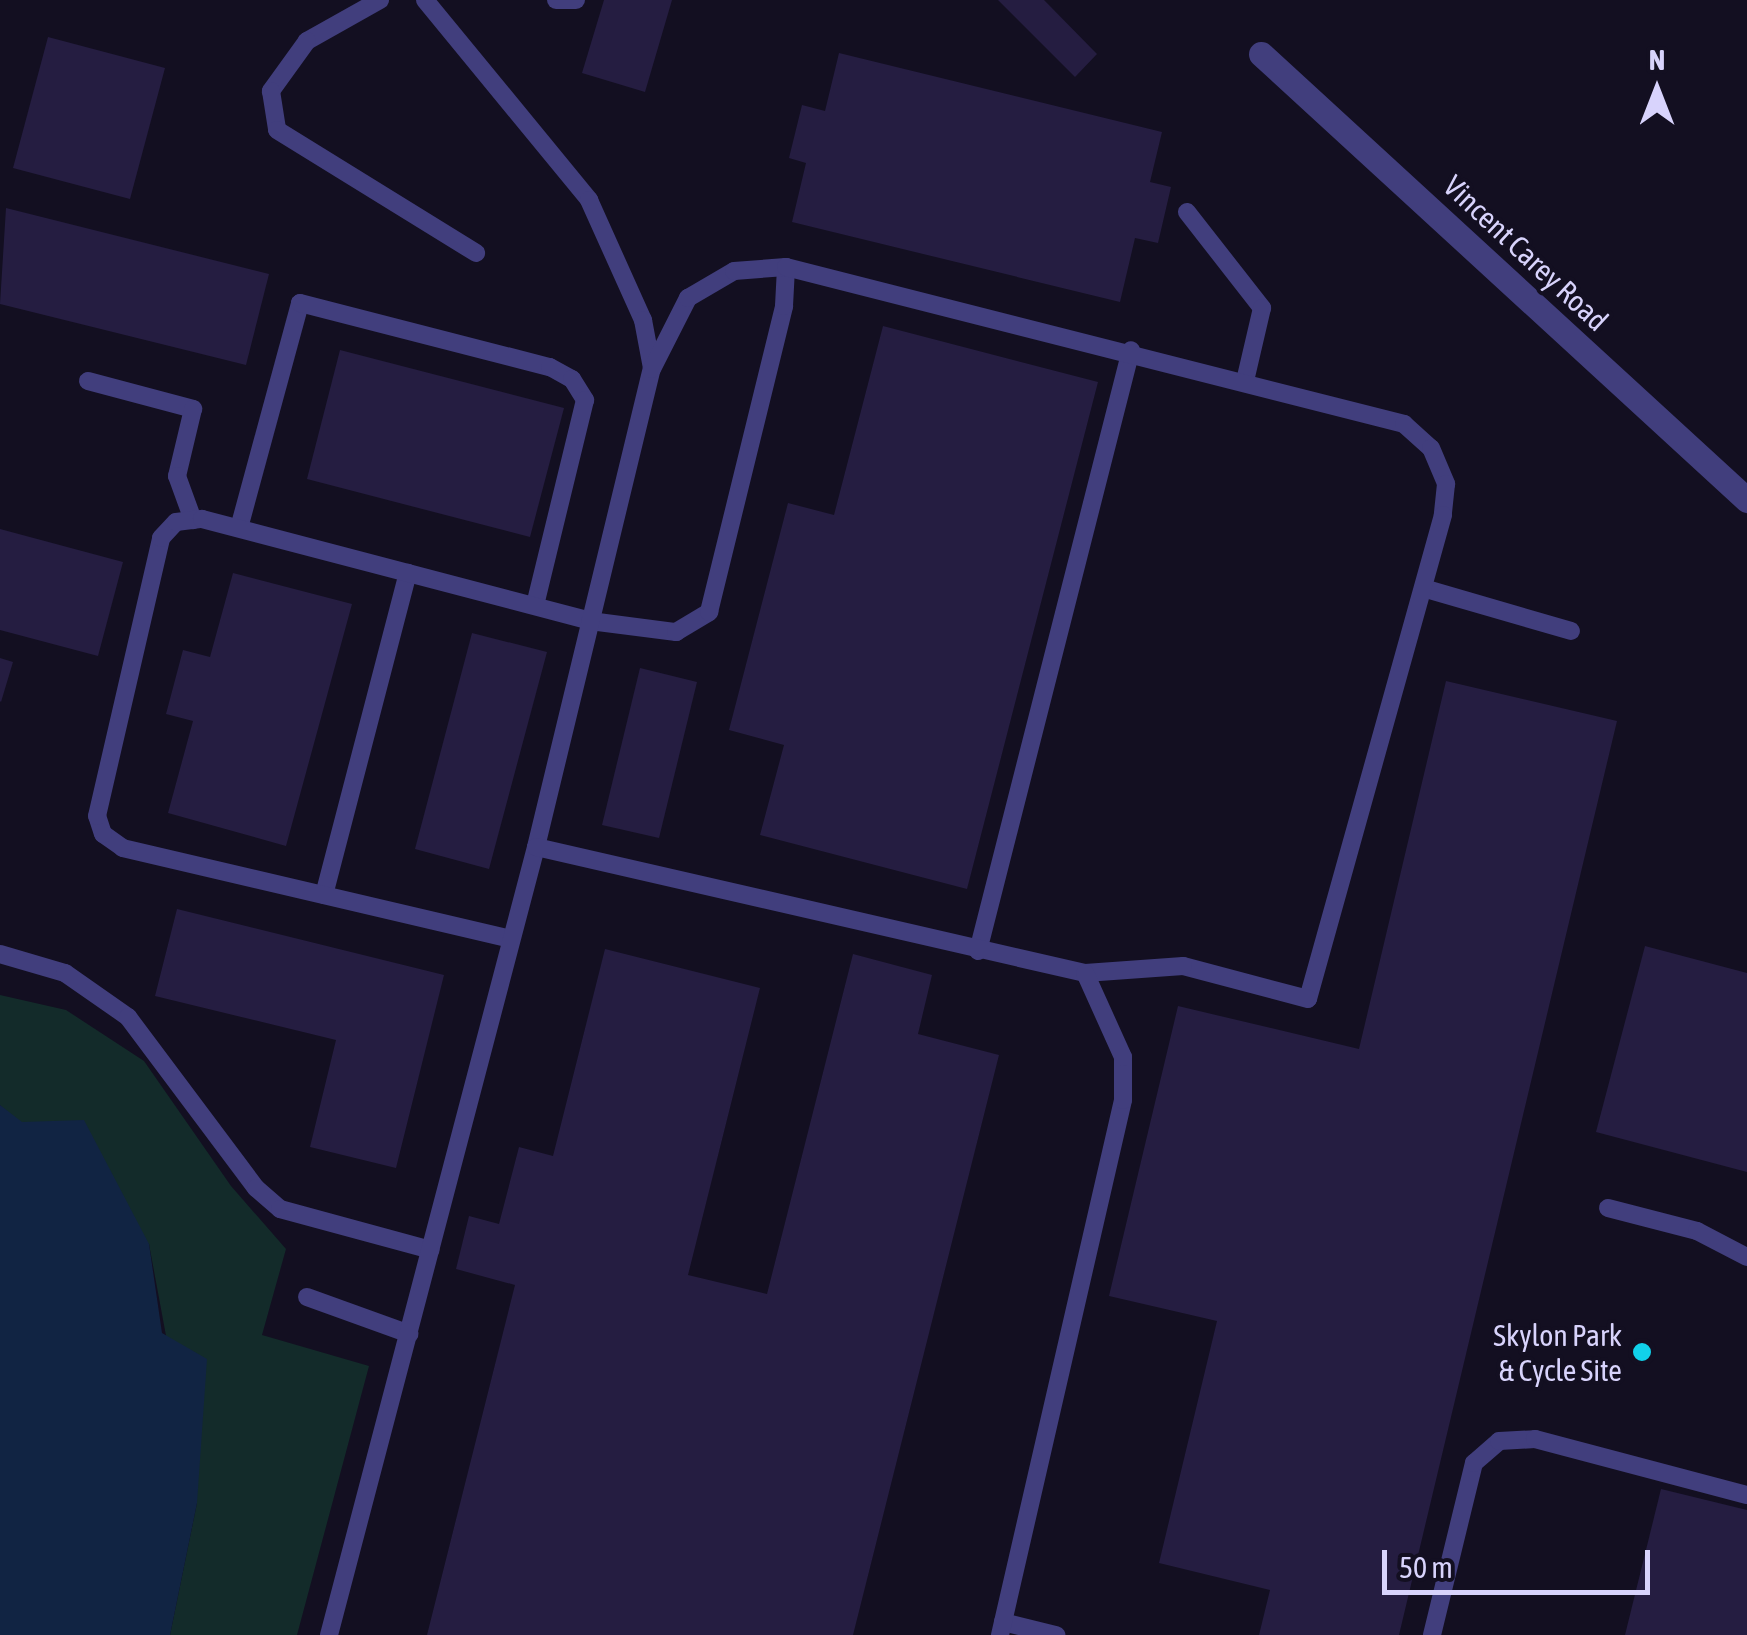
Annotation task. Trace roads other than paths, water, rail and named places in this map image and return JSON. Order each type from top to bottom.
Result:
[{"type":"street","name":"Vincent Carey Road","points":[[1261,54],[1747,500]]},
{"type":"lane","points":[[380,0],[307,41],[270,91],[277,130],[476,253]]},
{"type":"lane","points":[[425,0],[589,200],[643,320],[652,369]]},
{"type":"lane","points":[[556,0],[576,0]]},
{"type":"lane","points":[[1187,212],[1262,308],[1245,381]]},
{"type":"lane","points":[[511,939],[123,848],[103,834],[98,816],[161,538],[176,522],[192,520],[239,528],[590,621],[676,632],[710,612],[784,306],[786,267]]},
{"type":"lane","points":[[329,1635],[536,847],[652,369],[688,298],[734,272],[786,267],[1132,350],[1404,424],[1431,448],[1446,484],[1423,588],[1308,998],[1182,966],[1085,973],[978,952],[536,847]]},
{"type":"lane","points":[[239,528],[300,303],[550,367],[572,379],[585,400],[535,606]]},
{"type":"lane","points":[[978,952],[1132,350]]},
{"type":"lane","points":[[88,381],[193,409],[177,476],[192,520]]},
{"type":"lane","points":[[324,894],[408,572]]},
{"type":"lane","points":[[1423,588],[1571,631]]},
{"type":"lane","points":[[0,954],[66,974],[128,1017],[256,1188],[280,1209],[430,1250]]},
{"type":"lane","points":[[1056,1635],[1001,1629],[1123,1100],[1122,1057],[1085,973]]},
{"type":"lane","points":[[1608,1208],[1697,1231],[1747,1257]]},
{"type":"lane","points":[[307,1297],[410,1334]]},
{"type":"lane","points":[[1432,1635],[1474,1463],[1499,1441],[1535,1439],[1747,1494]]},
{"type":"water","points":[[0,1105],[22,1122],[84,1120],[149,1244],[162,1333],[207,1359],[197,1503],[170,1635],[0,1635]]},
{"type":"place","name":"Skylon Park & Cycle Site","points":[[1642,1352]]}]
